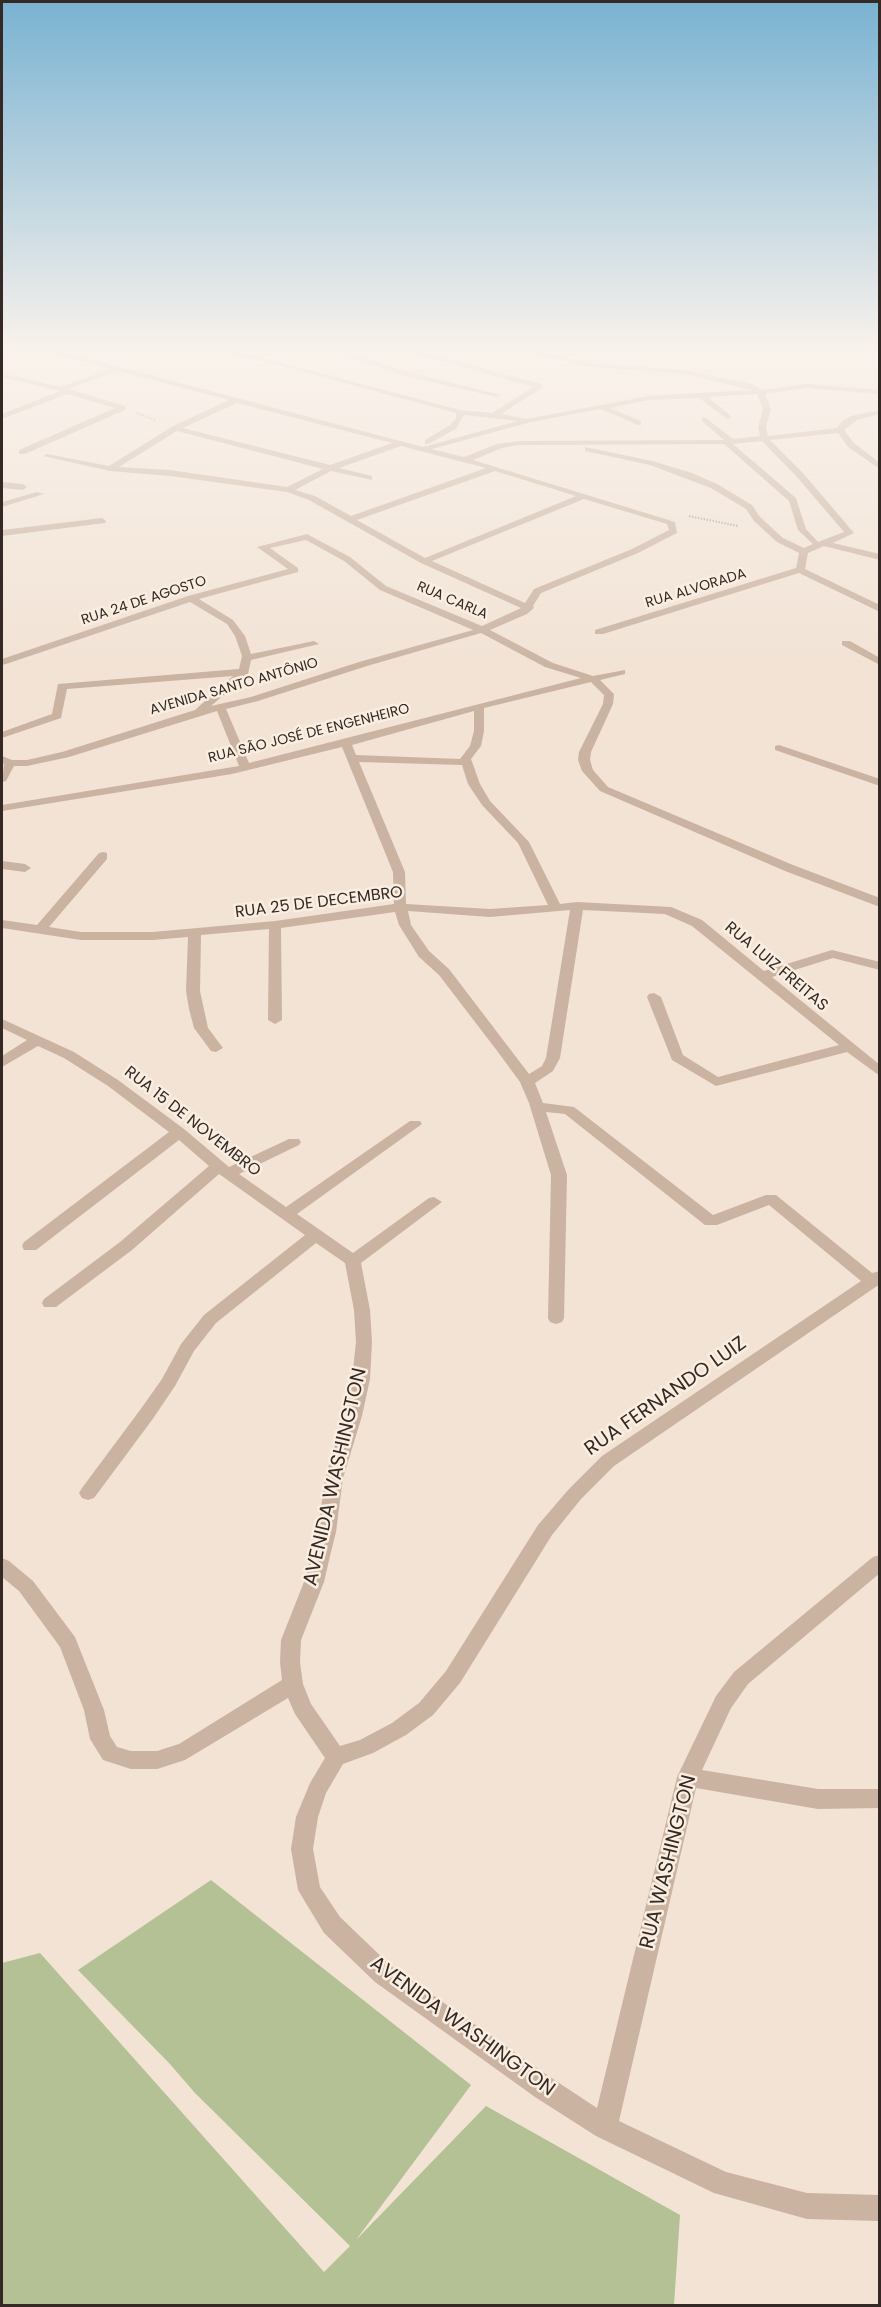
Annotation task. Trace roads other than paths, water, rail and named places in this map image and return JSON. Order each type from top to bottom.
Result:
[{"type":"street","points":[[47,456],[111,469],[180,474],[288,490],[312,498],[424,561],[529,608],[537,591],[635,551],[674,531],[671,522],[449,456]]},
{"type":"street","points":[[111,469],[132,456]]},
{"type":"street","points":[[276,456],[369,478]]},
{"type":"street","points":[[288,490],[330,468],[365,456]]},
{"type":"street","points":[[465,460],[477,456]]},
{"type":"street","points":[[615,456],[689,475],[741,501],[784,543],[804,552]]},
{"type":"street","points":[[744,456],[794,500],[802,530],[819,542],[879,557]]},
{"type":"street","points":[[781,456],[800,475],[832,515],[850,532],[819,542],[804,552],[800,570],[879,609]]},
{"type":"street","points":[[865,456],[879,467]]},
{"type":"street","points":[[351,519],[495,468]]},
{"type":"street","points":[[2,485],[23,487]]},
{"type":"street","points":[[2,505],[40,494]]},
{"type":"street","points":[[424,561],[582,495]]},
{"type":"street","points":[[2,534],[102,521]]},
{"type":"street","name":"RUA 24 DE AGOSTO","points":[[2,662],[191,598],[295,570],[262,547],[308,537]]},
{"type":"street","name":"RUA CARLA","points":[[308,537],[347,559],[383,588],[482,630],[536,659],[593,679]]},
{"type":"street","name":"RUA ALVORADA","points":[[599,632],[800,570]]},
{"type":"street","points":[[191,598],[230,622],[240,636],[247,658],[244,672],[198,712]]},
{"type":"street","name":"AVENIDA SANTO ANTÔNIO","points":[[2,779],[6,761],[44,761],[65,755],[198,712],[254,699],[363,664],[482,630],[510,620],[529,608]]},
{"type":"street","points":[[846,643],[879,662]]},
{"type":"street","points":[[247,658],[314,644]]},
{"type":"street","points":[[2,735],[57,716],[62,686],[244,672]]},
{"type":"street","name":"RUA SÃO JOSÉ DE ENGENHEIRO","points":[[2,807],[163,783],[245,768],[479,706],[621,672]]},
{"type":"street","points":[[593,679],[609,694],[608,704],[585,752],[588,771],[594,781],[604,789],[879,903]]},
{"type":"street","points":[[353,758],[455,762],[466,760],[477,738],[479,706]]},
{"type":"street","points":[[219,707],[231,728],[245,768]]},
{"type":"street","points":[[346,743],[399,872],[400,907],[405,925],[413,940],[464,998],[528,1082],[559,1175],[556,1318]]},
{"type":"street","points":[[779,748],[879,783]]},
{"type":"street","points":[[466,760],[474,784],[486,803],[523,842],[556,908]]},
{"type":"street","points":[[39,931],[103,856]]},
{"type":"street","points":[[2,865],[25,868]]},
{"type":"street","points":[[528,1082],[548,1068],[553,1058],[577,906]]},
{"type":"street","name":"RUA 25 DE DECEMBRO","points":[[2,924],[81,936],[117,937],[195,933],[275,925],[400,907],[490,913],[577,906],[642,908]]},
{"type":"street","name":"RUA LUIZ FREITAS","points":[[642,908],[667,910],[697,923],[879,1071]]},
{"type":"street","points":[[275,925],[275,1020]]},
{"type":"street","points":[[195,933],[196,1009],[201,1028],[216,1048]]},
{"type":"street","points":[[762,976],[832,954],[879,966]]},
{"type":"street","points":[[654,997],[677,1057],[716,1082],[849,1047]]},
{"type":"street","name":"RUA 15 DE NOVEMBRO","points":[[2,1023],[39,1040],[113,1083],[179,1132],[223,1170],[314,1236],[353,1261]]},
{"type":"street","points":[[2,1063],[15,1052],[39,1040]]},
{"type":"street","points":[[537,1107],[569,1110],[711,1221],[771,1199],[875,1279]]},
{"type":"street","points":[[285,1215],[379,1147],[415,1124]]},
{"type":"street","points":[[30,1246],[179,1132]]},
{"type":"street","points":[[50,1303],[223,1170],[294,1142]]},
{"type":"street","points":[[353,1261],[434,1202]]},
{"type":"street","points":[[88,1493],[146,1415],[187,1348],[210,1319],[314,1236]]},
{"type":"street","name":"AVENIDA WASHINGTON","points":[[353,1261],[362,1310],[364,1342],[361,1379],[353,1416],[334,1478],[327,1532],[321,1556],[314,1582],[291,1640],[292,1684],[302,1708],[336,1757],[317,1790],[307,1817],[302,1849],[309,1890],[332,1925],[383,1974],[544,2088],[605,2127],[723,2184],[807,2206],[879,2208]]},
{"type":"street","name":"RUA FERNANDO LUIZ","points":[[336,1757],[366,1747],[399,1729],[426,1709],[453,1677],[545,1530],[575,1494],[608,1461],[875,1279]]},
{"type":"street","name":"RUA WASHINGTON","points":[[605,2127],[688,1777],[723,1702],[741,1678],[879,1562]]},
{"type":"street","points":[[2,1566],[26,1586],[68,1643],[94,1710],[100,1740],[110,1754],[131,1760],[158,1760],[185,1751],[292,1684]]},
{"type":"street","points":[[688,1777],[819,1799],[879,1798]]}]
